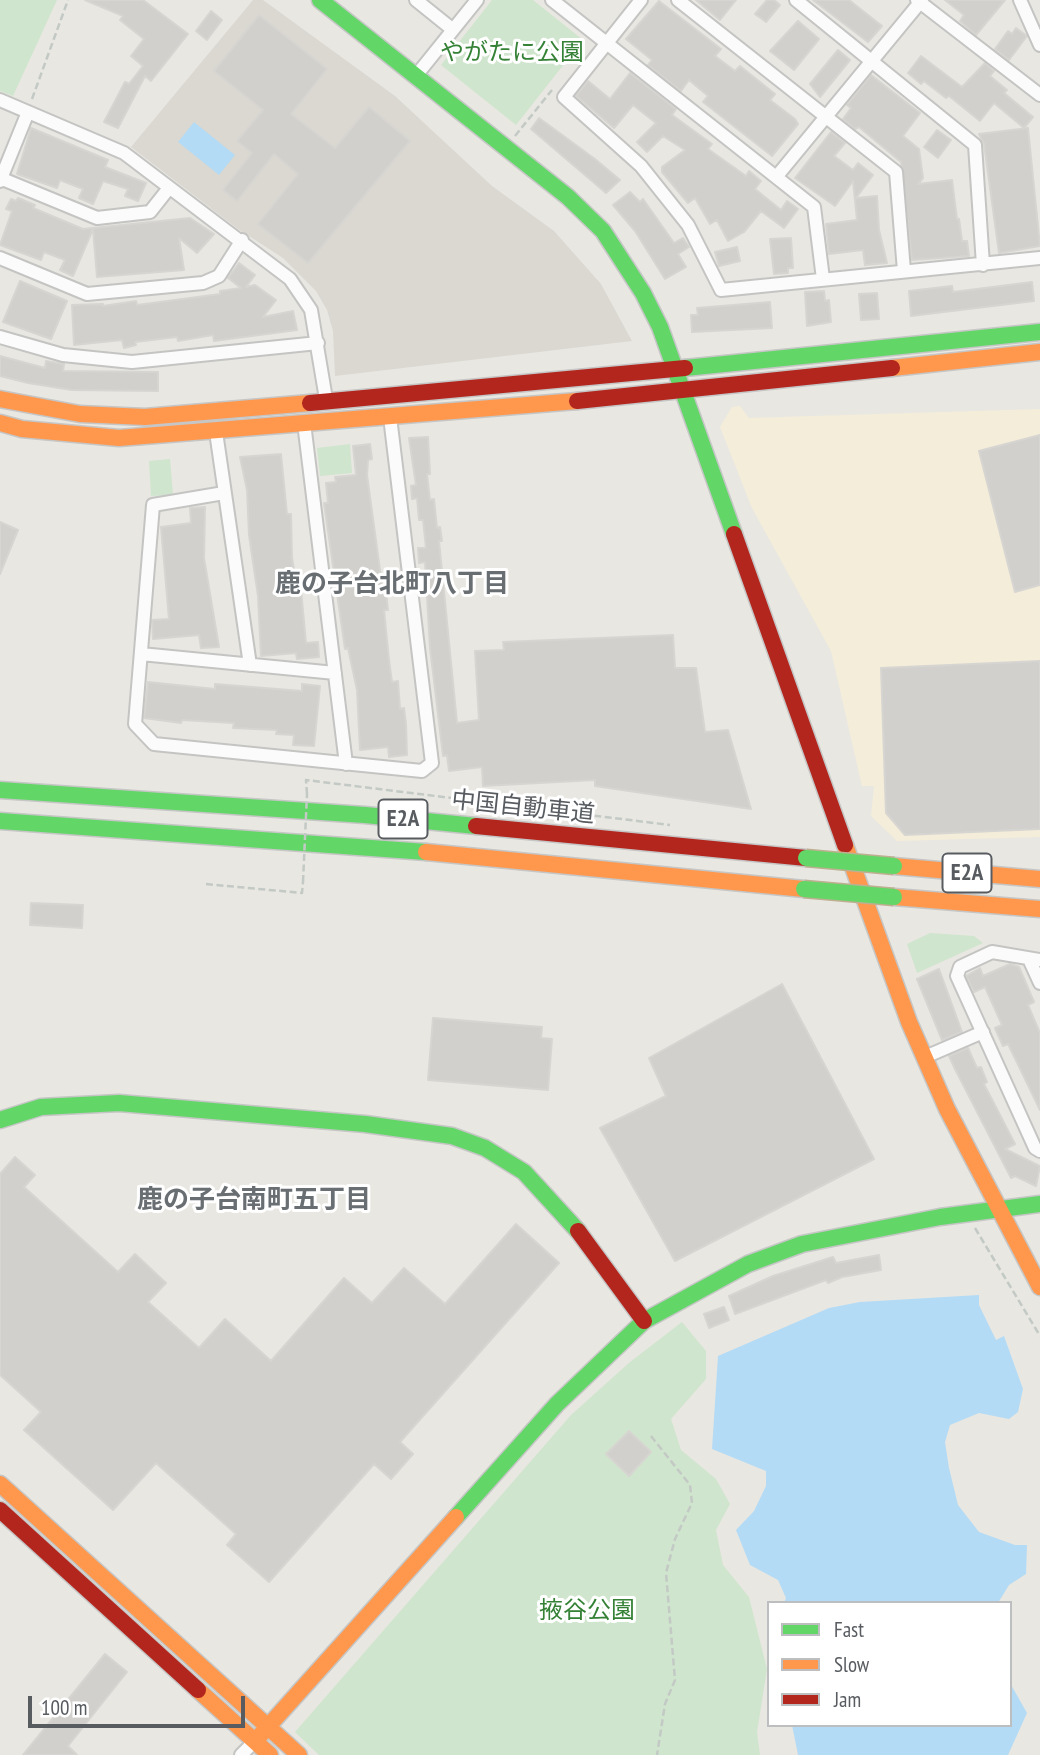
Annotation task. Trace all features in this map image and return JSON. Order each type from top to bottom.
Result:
[{"type":"main road","points":[[320,0],[568,197],[603,231],[643,293],[660,327],[681,392],[909,1021],[947,1109],[1040,1287]]},
{"type":"main road","points":[[0,398],[80,414],[145,417],[674,369],[1040,332]]},
{"type":"main road","points":[[0,423],[22,429],[119,439],[681,392],[1040,352]]},
{"type":"main road","name":"中国自動車道","points":[[0,790],[365,815],[1040,879]]},
{"type":"main road","name":"E2A","points":[[0,821],[338,844],[1040,909]]},
{"type":"main road","points":[[0,1120],[41,1107],[119,1103],[366,1124],[452,1136],[485,1148],[524,1172],[565,1214],[645,1321]]},
{"type":"main road","points":[[256,1740],[550,1412],[645,1321],[748,1264],[803,1244],[968,1213],[1040,1204]]},
{"type":"main road","points":[[0,1484],[299,1755]]},
{"type":"main road","points":[[0,1510],[270,1755]]},
{"type":"street","points":[[416,0],[452,29]]},
{"type":"street","points":[[415,77],[477,0]]},
{"type":"street","points":[[552,0],[814,207],[823,279]]},
{"type":"street","points":[[641,0],[564,97],[641,166],[688,225],[721,290],[1040,258]]},
{"type":"street","points":[[678,0],[896,172],[904,271]]},
{"type":"street","points":[[796,0],[975,145],[983,265]]},
{"type":"street","points":[[1020,0],[1040,45]]},
{"type":"street","points":[[777,176],[873,62],[919,1],[1040,95]]},
{"type":"street","points":[[0,100],[124,153],[290,279],[311,310],[326,399]]},
{"type":"street","points":[[28,112],[0,179],[97,218],[150,212],[169,188]]},
{"type":"street","points":[[0,258],[87,294],[202,283],[219,276],[242,240]]},
{"type":"street","points":[[0,337],[63,355],[132,362],[318,343]]},
{"type":"street","points":[[225,494],[152,505],[135,724],[154,744],[422,771],[432,763],[390,417]]},
{"type":"street","points":[[304,423],[346,764]]},
{"type":"street","points":[[216,432],[250,665]]},
{"type":"street","points":[[141,654],[335,673]]},
{"type":"street","points":[[1040,983],[1035,960],[992,953],[960,967],[957,976],[1035,1148],[1040,1151]]},
{"type":"street","points":[[925,1057],[982,1032]]},
{"type":"street","points":[[241,1755],[256,1740]]},
{"type":"path","points":[[28,112],[68,0]]},
{"type":"path","points":[[206,884],[302,893],[306,780],[681,826]]},
{"type":"path","points":[[968,1213],[980,1240],[1023,1304],[1040,1336]]},
{"type":"path","points":[[651,1436],[690,1485],[692,1503],[675,1539],[666,1573],[674,1680],[665,1704],[657,1755]]},
{"type":"shaded area","points":[[253,0],[263,0],[395,96],[492,186],[554,231],[601,284],[632,341],[335,376],[333,331],[327,310],[316,291],[283,258],[238,229],[131,147]]},
{"type":"shaded area","points":[[740,406],[749,418],[1040,409],[1040,837],[897,841],[871,816],[874,786],[862,786],[831,651],[752,508],[720,427],[732,407]]},
{"type":"green space","points":[[0,0],[57,0],[13,96],[0,91]]},
{"type":"green space","name":"やがたに公園","points":[[492,0],[533,0],[583,40],[516,125],[441,65]]},
{"type":"green space","points":[[350,444],[352,473],[320,476],[317,448]]},
{"type":"green space","points":[[170,459],[173,495],[151,496],[149,461]]},
{"type":"green space","points":[[930,933],[974,936],[983,943],[917,973],[907,944]]},
{"type":"green space","name":"掖谷公園","points":[[682,1322],[706,1351],[706,1379],[671,1419],[681,1450],[716,1479],[730,1504],[716,1530],[723,1565],[749,1597],[767,1669],[757,1732],[760,1755],[319,1755],[295,1732],[571,1415],[630,1362]]},
{"type":"water","points":[[194,122],[235,155],[219,175],[178,142]]},
{"type":"water","points":[[979,1295],[979,1305],[996,1340],[1004,1336],[1023,1389],[1018,1412],[1009,1419],[979,1413],[950,1425],[945,1442],[958,1505],[979,1532],[1015,1545],[1027,1545],[1026,1574],[1009,1585],[999,1601],[785,1601],[778,1580],[750,1565],[736,1530],[754,1511],[766,1486],[766,1471],[712,1449],[718,1356],[829,1308],[860,1302]]},
{"type":"water","points":[[1012,1687],[1027,1713],[1008,1755],[798,1755],[792,1727],[1012,1727]]},
{"type":"building","points":[[85,0],[143,0],[188,34],[151,81],[145,76],[118,128],[104,122],[125,82],[129,84],[143,66],[131,56],[144,39],[120,20],[123,16]]},
{"type":"building","points":[[696,0],[736,0],[720,20]]},
{"type":"building","points":[[767,0],[774,0],[780,5],[766,22],[755,14]]},
{"type":"building","points":[[813,0],[849,0],[882,26],[868,42]]},
{"type":"building","points":[[945,0],[1005,0],[976,35],[960,21],[964,15]]},
{"type":"building","points":[[659,1],[721,49],[715,56],[735,71],[740,66],[775,94],[770,100],[795,119],[798,124],[772,156],[703,102],[708,96],[689,80],[681,91],[648,65],[652,60],[626,39]]},
{"type":"building","points":[[211,11],[222,20],[207,40],[196,31]]},
{"type":"building","points":[[259,15],[327,69],[291,114],[335,148],[369,107],[410,141],[308,263],[258,224],[298,174],[274,154],[237,201],[223,190],[252,153],[237,141],[263,110],[214,71]]},
{"type":"building","points":[[798,21],[819,39],[794,70],[770,51]]},
{"type":"building","points":[[1016,28],[1027,36],[1009,60],[995,49],[1008,31],[1012,34]]},
{"type":"building","points":[[838,50],[850,60],[820,97],[810,84]]},
{"type":"building","points":[[921,56],[962,87],[985,63],[994,71],[990,76],[1007,90],[1004,93],[1033,117],[1024,128],[994,103],[980,121],[949,96],[946,98],[924,81],[921,84],[908,73]]},
{"type":"building","points":[[630,73],[676,109],[672,115],[712,144],[708,149],[746,176],[749,171],[761,181],[755,189],[781,210],[787,201],[798,209],[784,228],[761,211],[744,232],[728,241],[717,220],[710,224],[695,198],[688,203],[662,172],[662,167],[685,150],[663,136],[647,152],[637,142],[656,123],[633,105],[614,128],[576,96],[588,81],[610,99]]},
{"type":"building","points":[[871,75],[920,113],[903,136],[919,149],[923,178],[918,184],[952,180],[957,219],[962,241],[967,241],[969,256],[912,260],[901,162],[859,127],[855,129],[843,119],[851,108],[847,105]]},
{"type":"building","points":[[539,118],[620,180],[606,193],[531,129]]},
{"type":"building","points":[[31,128],[108,160],[105,167],[146,183],[138,201],[125,196],[128,189],[103,181],[93,204],[79,198],[83,189],[60,180],[57,188],[17,174]]},
{"type":"building","points":[[1028,128],[1040,246],[999,253],[984,144],[979,134]]},
{"type":"building","points":[[937,130],[951,140],[938,158],[924,147]]},
{"type":"building","points":[[831,132],[845,143],[834,156],[853,170],[858,163],[873,175],[856,198],[877,196],[879,230],[887,263],[865,265],[863,250],[829,254],[826,224],[857,220],[853,181],[835,206],[795,178]]},
{"type":"building","points":[[630,192],[640,202],[643,199],[674,243],[683,238],[689,247],[678,254],[686,267],[665,279],[635,231],[613,205]]},
{"type":"building","points":[[18,198],[35,205],[33,208],[83,229],[190,218],[214,234],[197,253],[179,238],[184,270],[97,277],[93,229],[73,276],[60,270],[65,260],[44,252],[41,260],[0,245],[12,211],[6,209],[11,199],[16,201]]},
{"type":"building","points":[[791,238],[793,268],[788,268],[788,273],[774,274],[770,239]]},
{"type":"building","points":[[737,247],[740,261],[719,266],[715,252]]},
{"type":"building","points":[[239,263],[255,275],[246,287],[255,285],[276,300],[263,317],[293,311],[297,330],[214,341],[213,335],[178,341],[177,337],[135,342],[136,345],[124,348],[122,340],[74,345],[72,305],[103,306],[136,301],[137,305],[220,294],[220,291],[241,288],[228,278]]},
{"type":"building","points":[[20,281],[67,301],[51,339],[3,322]]},
{"type":"building","points":[[1032,282],[1034,301],[911,316],[909,291],[952,286],[953,292]]},
{"type":"building","points":[[824,291],[825,301],[829,300],[831,322],[807,326],[805,292]]},
{"type":"building","points":[[877,293],[879,319],[861,320],[859,294]]},
{"type":"building","points":[[770,302],[772,328],[692,332],[691,315],[698,315],[697,308]]},
{"type":"building","points":[[0,356],[45,368],[46,361],[64,364],[63,371],[158,372],[158,391],[72,390],[28,383],[0,376]]},
{"type":"building","points":[[1040,435],[1040,585],[1015,592],[979,451]]},
{"type":"building","points":[[428,437],[430,474],[427,474],[430,500],[434,499],[437,528],[440,527],[442,541],[439,541],[457,723],[479,720],[475,651],[504,650],[503,642],[673,635],[675,668],[696,668],[705,732],[728,730],[751,809],[595,786],[595,780],[483,786],[482,767],[449,771],[447,755],[443,756],[430,648],[425,562],[419,563],[418,548],[426,548],[423,520],[419,520],[417,498],[412,499],[411,486],[416,485],[409,438]]},
{"type":"building","points":[[370,444],[372,459],[368,460],[367,475],[383,592],[386,592],[388,610],[384,610],[389,660],[392,682],[398,681],[400,709],[404,708],[406,724],[407,755],[389,757],[388,747],[360,750],[357,690],[348,648],[345,649],[324,503],[328,503],[326,483],[336,482],[335,477],[356,475],[353,446]]},
{"type":"building","points":[[281,454],[287,514],[291,514],[292,558],[296,580],[300,579],[306,643],[318,642],[319,657],[297,659],[296,653],[261,656],[247,490],[240,457]]},
{"type":"building","points":[[205,507],[204,558],[219,647],[201,648],[199,635],[153,639],[152,620],[169,619],[161,527],[191,523],[190,508]]},
{"type":"building","points":[[0,522],[18,530],[0,574]]},
{"type":"building","points":[[1040,661],[1040,829],[905,835],[886,813],[881,668]]},
{"type":"building","points":[[148,682],[215,689],[215,684],[302,691],[302,684],[320,686],[314,746],[293,745],[294,735],[276,734],[277,730],[233,728],[234,723],[182,720],[181,723],[144,718]]},
{"type":"building","points":[[31,903],[83,905],[82,928],[30,925]]},
{"type":"building","points":[[1010,964],[1019,967],[1034,1002],[1028,1005],[1040,1033],[1040,1110],[1008,1044],[1003,1046],[995,1028],[1002,1025],[985,987],[974,992],[966,976],[980,968],[983,976]]},
{"type":"building","points":[[939,969],[962,1032],[942,1040],[917,979]]},
{"type":"building","points":[[782,984],[874,1159],[675,1261],[600,1128],[666,1096],[649,1058]]},
{"type":"building","points":[[433,1018],[542,1027],[541,1038],[552,1039],[548,1090],[428,1080]]},
{"type":"building","points":[[968,1048],[977,1068],[981,1067],[987,1082],[984,1084],[1015,1144],[1005,1149],[1040,1166],[1036,1186],[1015,1176],[1011,1178],[955,1069],[949,1056]]},
{"type":"building","points":[[15,1157],[35,1175],[24,1187],[118,1272],[135,1254],[166,1283],[148,1302],[199,1348],[225,1319],[271,1361],[344,1278],[372,1303],[404,1268],[445,1304],[516,1224],[559,1263],[400,1442],[413,1454],[391,1479],[374,1464],[269,1582],[227,1545],[236,1534],[156,1463],[113,1510],[24,1430],[41,1412],[0,1375],[0,1174]]},
{"type":"building","points":[[879,1255],[881,1270],[842,1277],[828,1283],[826,1280],[735,1314],[729,1296],[773,1276],[833,1257],[836,1263]]},
{"type":"building","points":[[724,1307],[729,1320],[709,1328],[704,1314]]},
{"type":"building","points":[[629,1431],[651,1452],[629,1476],[606,1454]]},
{"type":"building","points":[[105,1654],[127,1672],[68,1746],[77,1755],[23,1755]]},
{"type":"traffic: fast","points":[[320,0],[568,197],[603,231],[643,293],[660,327],[734,534]]},
{"type":"traffic: fast","points":[[685,368],[1040,332]]},
{"type":"traffic: fast","points":[[0,790],[365,815],[476,826]]},
{"type":"traffic: fast","points":[[0,821],[426,852]]},
{"type":"traffic: fast","points":[[806,858],[894,866]]},
{"type":"traffic: fast","points":[[804,889],[894,897]]},
{"type":"traffic: fast","points":[[0,1120],[41,1107],[119,1103],[365,1124],[452,1136],[485,1148],[524,1172],[578,1231]]},
{"type":"traffic: fast","points":[[456,1517],[557,1404],[644,1321],[748,1264],[802,1244],[940,1217],[1040,1204]]},
{"type":"traffic: slow","points":[[892,368],[1040,352]]},
{"type":"traffic: slow","points":[[0,399],[80,414],[145,417],[310,403]]},
{"type":"traffic: slow","points":[[0,423],[22,429],[119,438],[577,401]]},
{"type":"traffic: slow","points":[[845,845],[909,1022],[947,1109],[1040,1287]]},
{"type":"traffic: slow","points":[[426,852],[804,889]]},
{"type":"traffic: slow","points":[[894,866],[1040,879]]},
{"type":"traffic: slow","points":[[894,897],[1040,909]]},
{"type":"traffic: slow","points":[[0,1484],[299,1755]]},
{"type":"traffic: slow","points":[[256,1740],[456,1517]]},
{"type":"traffic: slow","points":[[198,1690],[270,1755]]},
{"type":"traffic: jam","points":[[310,403],[685,368]]},
{"type":"traffic: jam","points":[[577,401],[892,368]]},
{"type":"traffic: jam","points":[[734,534],[845,845]]},
{"type":"traffic: jam","points":[[476,826],[806,858]]},
{"type":"traffic: jam","points":[[578,1231],[644,1321]]},
{"type":"traffic: jam","points":[[0,1510],[198,1690]]},
{"type":"district","name":"鹿の子台北町八丁目","points":[[392,585]]},
{"type":"district","name":"鹿の子台南町五丁目","points":[[254,1201]]}]
